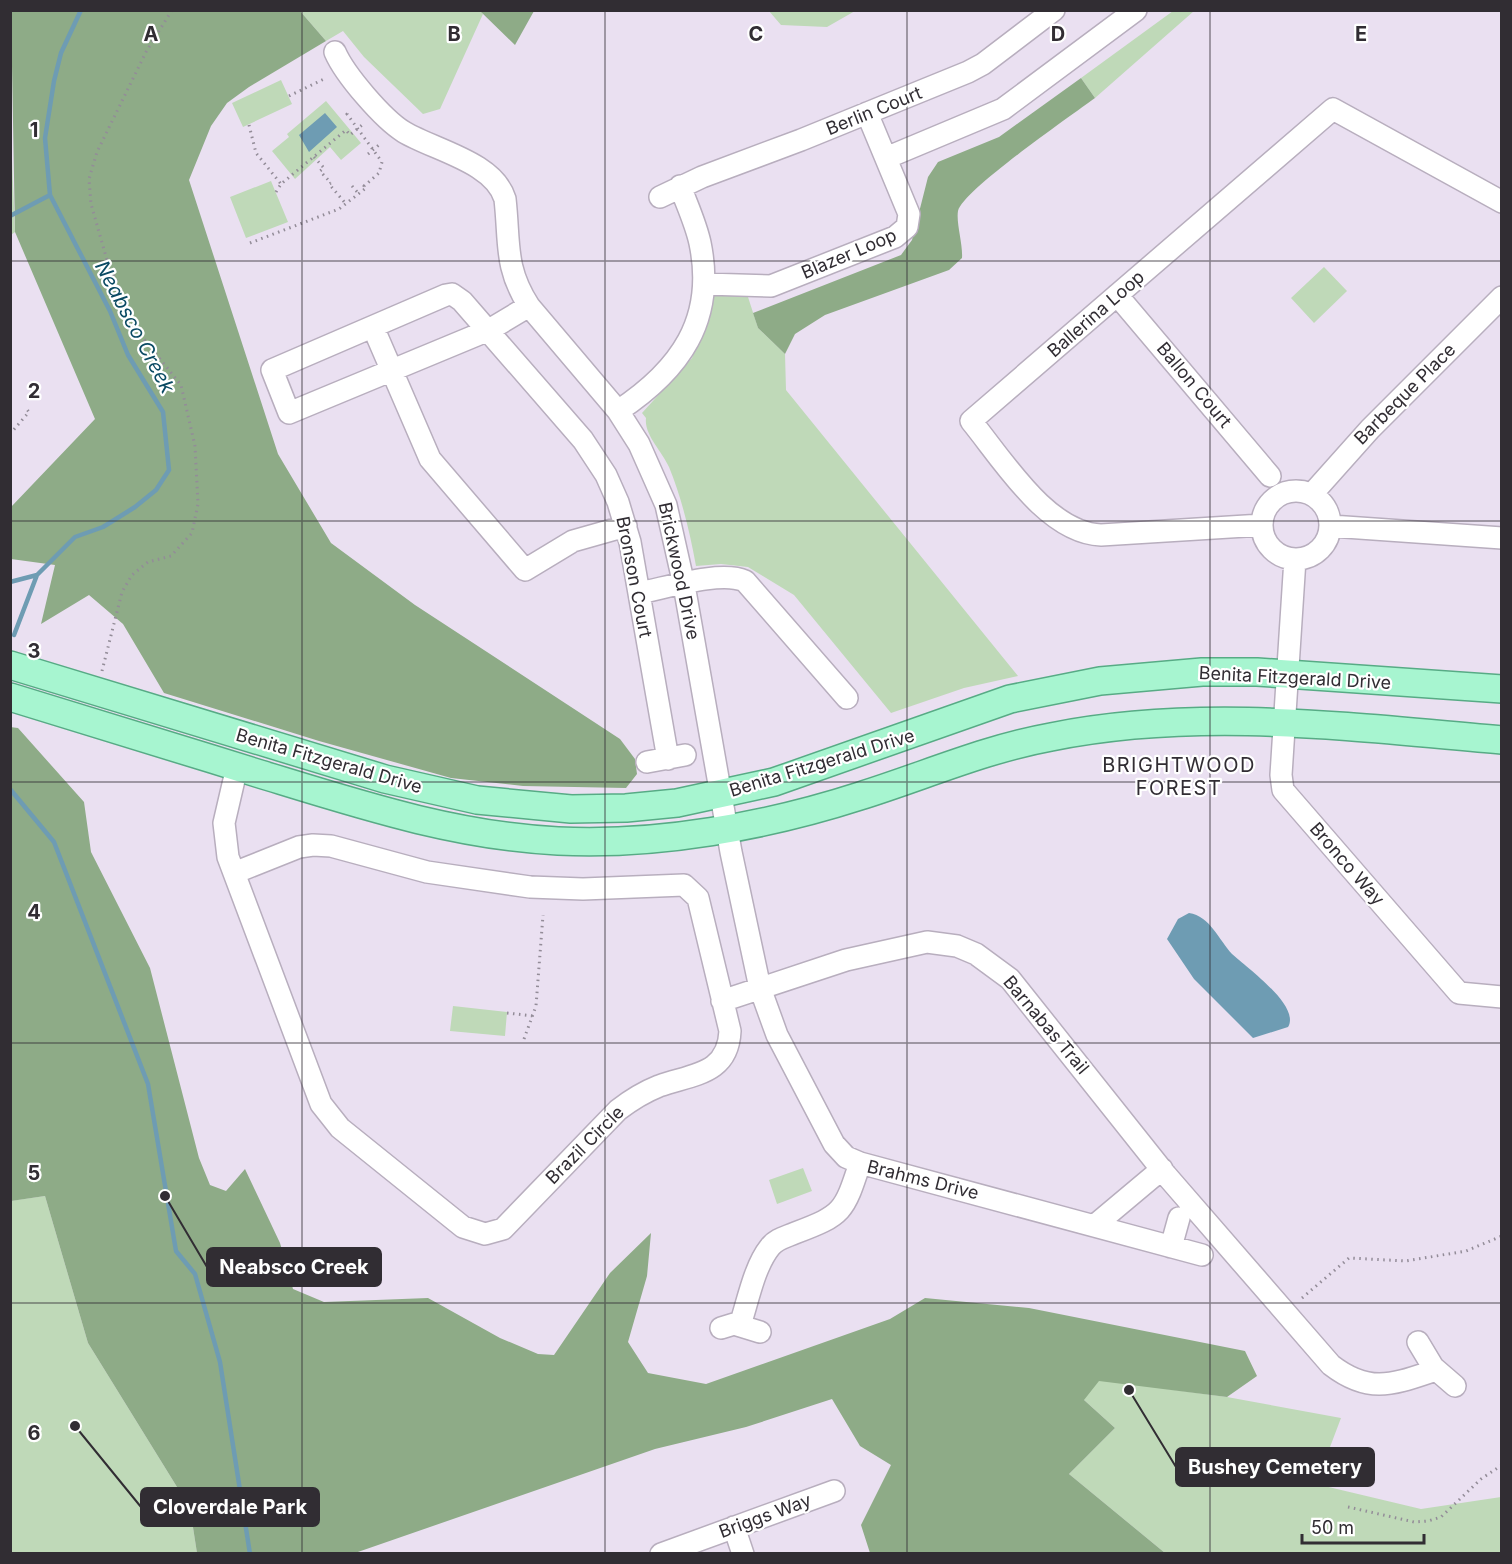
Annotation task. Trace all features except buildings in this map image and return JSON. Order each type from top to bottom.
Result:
[{"type":"main road","name":"Benita Fitzgerald Drive","points":[[10,665],[385,779],[477,800],[571,809],[626,808],[720,795],[813,770],[1010,699],[1100,681],[1202,672],[1288,674],[1502,689]]},
{"type":"main road","name":"Benita Fitzgerald Drive","points":[[10,697],[355,803],[480,834],[560,841],[623,840],[727,829],[790,816],[859,797],[950,765],[1047,737],[1149,723],[1223,720],[1286,722],[1502,740]]},
{"type":"street","name":"Berlin Court","points":[[660,197],[680,186],[867,114],[983,64],[1054,10]]},
{"type":"street","points":[[886,158],[1003,109],[1136,10]]},
{"type":"street","name":"Brickwood Drive","points":[[335,52],[342,65],[397,127],[483,170],[495,182],[505,199],[511,270],[529,306],[618,411],[644,453],[666,505],[684,585],[727,829]]},
{"type":"street","name":"Ballerina Loop","points":[[1262,525],[1101,535],[1082,533],[1051,516],[971,421],[1333,110],[1502,202]]},
{"type":"street","name":"Blazer Loop","points":[[705,284],[771,286],[902,232],[907,227],[909,214],[867,114]]},
{"type":"street","points":[[618,411],[660,380],[677,359],[698,323],[705,284],[700,242],[680,186]]},
{"type":"street","name":"Bronson Court","points":[[373,327],[452,294],[462,301],[489,330],[590,450],[606,475],[626,526],[667,759]]},
{"type":"street","name":"Ballon Court","points":[[1117,295],[1270,476]]},
{"type":"street","name":"Barbeque Place","points":[[1312,494],[1370,429],[1502,297]]},
{"type":"street","points":[[529,306],[489,330],[392,371],[290,413],[273,370],[373,327],[392,371],[430,459],[525,570],[573,541],[626,526]]},
{"type":"street","points":[[1293,491],[1312,494],[1326,507],[1331,526],[1324,546],[1316,553],[1296,559],[1285,557],[1268,545],[1262,525],[1268,506],[1275,498],[1293,491]]},
{"type":"street","points":[[1331,526],[1502,538]]},
{"type":"street","points":[[1288,674],[1296,559]]},
{"type":"street","points":[[639,593],[733,577],[745,581],[847,698]]},
{"type":"street","name":"Bronco Way","points":[[1288,674],[1281,775],[1283,790],[1459,993],[1502,997]]},
{"type":"street","name":"Brazil Circle","points":[[234,873],[299,848],[313,845],[331,846],[427,872],[519,886],[583,889],[684,885],[698,898],[730,1031],[729,1043],[717,1064],[707,1071],[640,1094],[618,1110],[509,1225],[495,1233],[474,1232],[464,1227],[330,1118],[321,1104],[234,873],[228,857],[224,823],[237,767]]},
{"type":"street","name":"Brahms Drive","points":[[727,829],[760,988],[777,1035],[826,1133],[846,1157],[860,1163],[1202,1255]]},
{"type":"street","name":"Barnabas Trail","points":[[722,1000],[846,960],[927,942],[957,946],[976,954],[1010,979],[1162,1169],[1258,1284],[1331,1365],[1344,1376],[1360,1383],[1390,1385],[1436,1370]]},
{"type":"street","points":[[760,1332],[731,1326],[769,1248],[781,1238],[836,1215],[848,1199],[860,1163]]},
{"type":"street","points":[[1094,1226],[1162,1169]]},
{"type":"street","points":[[1171,1247],[1179,1218]]},
{"type":"street","points":[[1418,1342],[1436,1370],[1455,1386]]},
{"type":"street","name":"Briggs Way","points":[[661,1554],[834,1491]]},
{"type":"street","points":[[734,1527],[743,1554]]},
{"type":"path","points":[[97,693],[122,592],[132,575],[148,562],[171,556],[192,533],[198,504],[195,446],[181,385],[139,333],[108,260],[90,204],[89,187],[97,152],[146,52],[172,10]]},
{"type":"path","points":[[289,96],[324,79]]},
{"type":"path","points":[[249,243],[339,209],[366,188],[364,186],[379,173],[381,162],[347,114],[351,111]]},
{"type":"path","points":[[249,125],[256,153],[281,184]]},
{"type":"path","points":[[276,192],[281,184],[346,130],[350,135],[362,125]]},
{"type":"path","points":[[368,154],[380,144]]},
{"type":"path","points":[[314,157],[324,168],[320,171],[332,183],[329,184],[346,204]]},
{"type":"path","points":[[352,186],[359,194]]},
{"type":"path","points":[[10,434],[29,412],[25,407]]},
{"type":"path","points":[[524,1039],[534,1016],[543,915]]},
{"type":"path","points":[[507,1013],[534,1016]]},
{"type":"path","points":[[1302,1298],[1349,1258],[1406,1261],[1466,1251],[1502,1236]]},
{"type":"path","points":[[1348,1507],[1414,1522],[1428,1521],[1441,1517],[1481,1479],[1502,1465]]},
{"type":"green space","points":[[480,10],[483,14],[440,109],[423,114],[364,57],[343,31],[326,41],[300,11]]},
{"type":"green space","points":[[11,11],[300,11],[326,41],[249,87],[227,103],[211,126],[189,180],[278,454],[331,543],[415,605],[620,739],[635,759],[637,774],[626,788],[523,786],[451,778],[319,741],[164,693],[123,624],[89,595],[41,624],[55,565],[11,559],[11,507],[95,419],[15,232]]},
{"type":"green space","points":[[480,11],[534,11],[515,45]]},
{"type":"green space","points":[[769,11],[855,11],[827,27],[781,25]]},
{"type":"green space","points":[[1173,11],[1194,11],[1095,98],[1081,78]]},
{"type":"green space","points":[[1081,78],[1095,98],[997,170],[964,201],[958,211],[962,258],[949,270],[825,315],[795,334],[785,354],[758,328],[753,313],[901,255],[912,240],[928,177],[938,162],[999,137]]},
{"type":"green space","points":[[281,80],[292,104],[243,127],[232,103]]},
{"type":"green space","points":[[326,101],[361,143],[341,160],[330,147],[295,179],[272,151],[289,137],[287,134]]},
{"type":"green space","points":[[10,109],[15,232],[11,235],[10,235]]},
{"type":"green space","points":[[271,181],[288,222],[246,238],[230,197]]},
{"type":"green space","points":[[1324,267],[1347,291],[1314,323],[1291,298]]},
{"type":"green space","points":[[713,294],[748,297],[758,328],[785,354],[786,390],[1018,676],[964,688],[891,713],[794,595],[748,567],[721,564],[696,566],[674,479],[648,431],[646,418],[642,413],[692,358],[705,327]]},
{"type":"green space","points":[[10,727],[18,728],[84,802],[91,852],[150,968],[199,1158],[210,1185],[226,1191],[245,1169],[280,1243],[293,1289],[324,1302],[428,1298],[500,1338],[538,1354],[554,1355],[610,1273],[651,1233],[647,1276],[628,1342],[648,1373],[706,1384],[890,1319],[925,1298],[1029,1308],[1245,1351],[1257,1376],[1227,1397],[1099,1381],[1084,1400],[1115,1428],[1069,1474],[1165,1553],[870,1553],[861,1525],[891,1465],[860,1446],[832,1399],[746,1427],[655,1449],[355,1553],[197,1553],[190,1508],[88,1343],[45,1196],[11,1201]]},
{"type":"green space","points":[[453,1006],[507,1012],[505,1036],[450,1031]]},
{"type":"green space","points":[[803,1168],[812,1191],[777,1204],[769,1180]]},
{"type":"green space","points":[[45,1196],[88,1343],[190,1508],[197,1553],[11,1553],[10,1201]]},
{"type":"green space","points":[[1096,1361],[1167,1389],[1227,1397],[1341,1418],[1316,1484],[1421,1509],[1501,1497],[1501,1553],[1165,1553],[1069,1474],[1115,1428],[1084,1400]]},
{"type":"water","points":[[325,113],[337,127],[309,152],[299,135]]},
{"type":"water","points":[[1189,913],[1203,919],[1232,954],[1280,998],[1290,1018],[1288,1027],[1253,1038],[1194,979],[1167,939],[1178,919]]},
{"type":"waterway","name":"Neabsco Creek","points":[[14,635],[37,575],[75,537],[103,527],[135,507],[156,490],[169,470],[163,412],[128,355],[110,311],[50,195],[45,138],[54,81],[61,53],[81,10]]},
{"type":"waterway","points":[[10,216],[50,195]]},
{"type":"waterway","points":[[10,582],[37,575]]},
{"type":"waterway","name":"Neabsco Creek","points":[[10,789],[54,842],[148,1084],[176,1251],[195,1274],[220,1362],[250,1554]]},
{"type":"place","name":"Neabsco Creek","points":[[165,1196]]},
{"type":"place","name":"Bushey Cemetery","points":[[1129,1390]]},
{"type":"place","name":"Cloverdale Park","points":[[75,1426]]},
{"type":"district","name":"BRIGHTWOOD FOREST","points":[[1179,776]]}]
